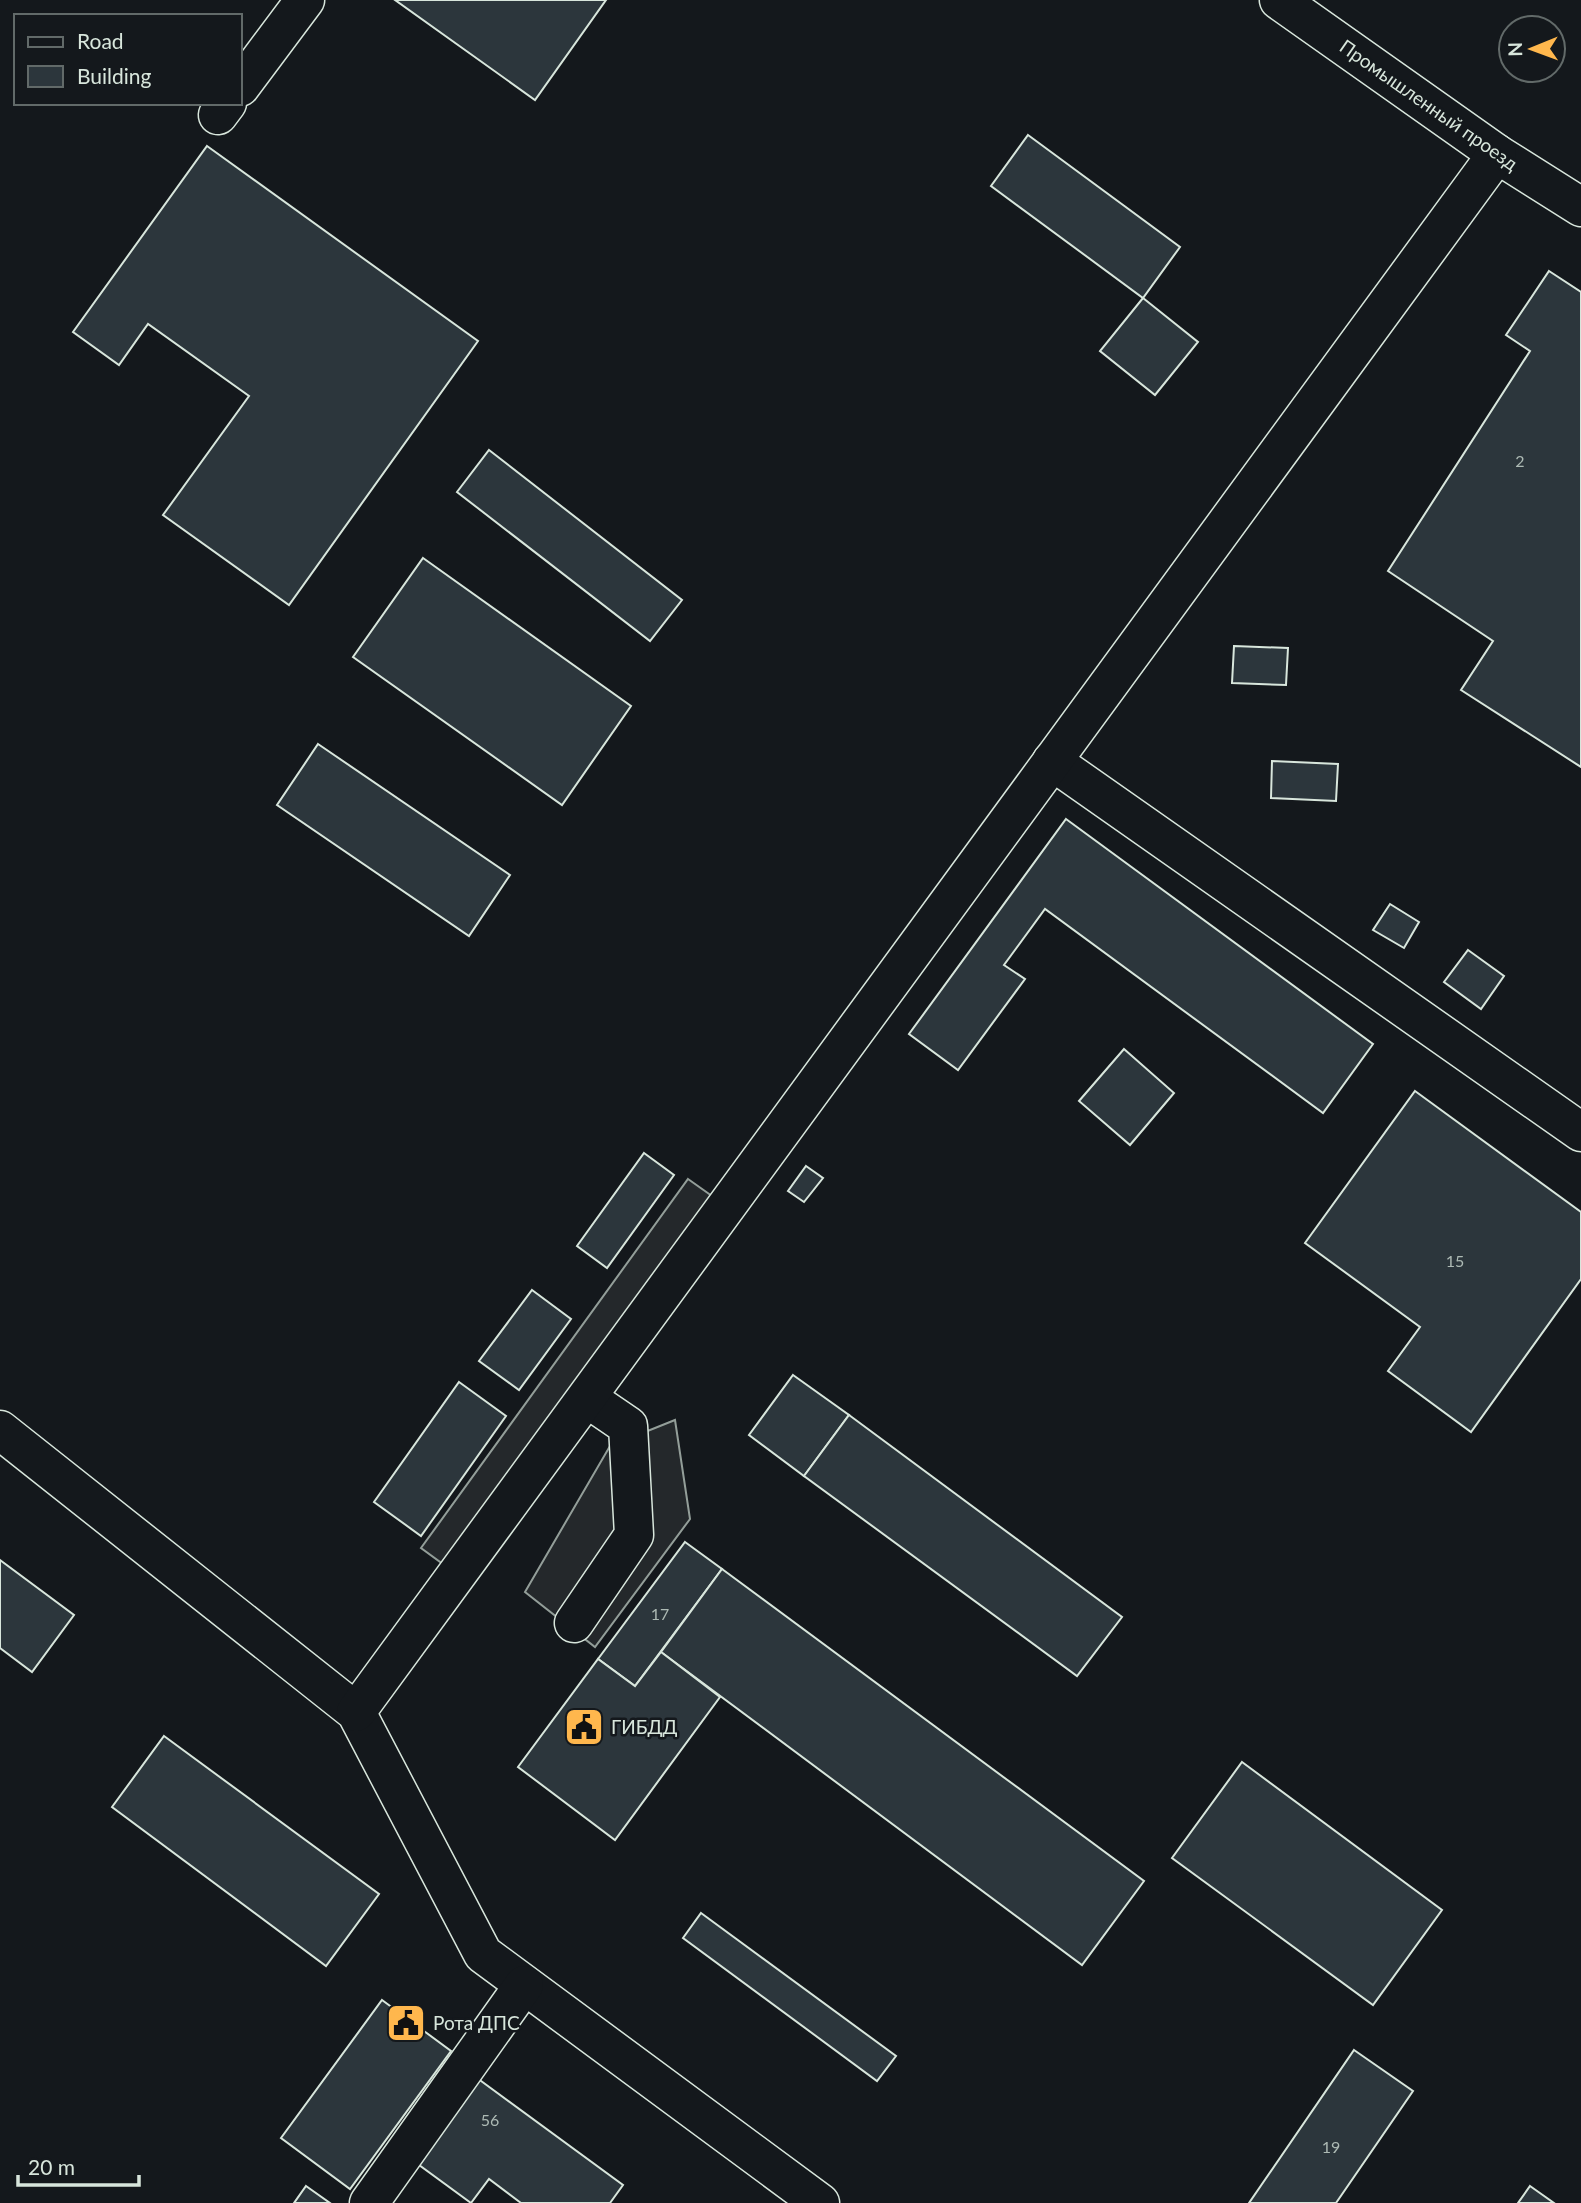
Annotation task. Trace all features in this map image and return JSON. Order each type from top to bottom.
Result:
[{"type":"lane","points":[[242,84],[306,0]]},
{"type":"lane","name":"Промышленный проезд","points":[[1279,0],[1497,153],[1581,206]]},
{"type":"lane","points":[[356,1712],[1497,153]]},
{"type":"lane","points":[[1052,761],[1581,1132]]},
{"type":"lane","points":[[574,1623],[634,1535],[628,1426],[587,1398]]},
{"type":"lane","points":[[0,1430],[356,1712],[483,1954],[820,2203]]},
{"type":"lane","points":[[369,2203],[524,1985]]},
{"type":"shaded area","points":[[688,1179],[726,1206],[458,1575],[421,1548]]},
{"type":"shaded area","points":[[675,1420],[690,1519],[595,1647],[525,1592],[610,1446]]},
{"type":"building","points":[[395,0],[606,0],[535,100]]},
{"type":"building","points":[[1028,135],[1180,247],[1143,298],[991,186]]},
{"type":"building","points":[[207,146],[478,341],[289,605],[163,515],[249,396],[148,324],[119,365],[73,332]]},
{"type":"building","points":[[1549,271],[1581,292],[1581,767],[1461,690],[1493,641],[1388,571],[1530,351],[1506,335]]},
{"type":"building","points":[[1143,298],[1198,342],[1155,395],[1100,351]]},
{"type":"building","points":[[489,450],[682,600],[650,641],[457,492]]},
{"type":"building","points":[[423,558],[631,706],[562,805],[353,657]]},
{"type":"building","points":[[1234,646],[1288,648],[1286,685],[1232,683]]},
{"type":"building","points":[[318,744],[510,875],[469,936],[277,805]]},
{"type":"building","points":[[1272,761],[1338,764],[1336,801],[1271,798]]},
{"type":"building","points":[[1066,819],[1373,1044],[1323,1113],[1045,909],[1004,965],[1025,979],[958,1070],[909,1034]]},
{"type":"building","points":[[1390,904],[1419,922],[1404,948],[1373,930]]},
{"type":"building","points":[[1468,950],[1504,976],[1481,1009],[1444,982]]},
{"type":"building","points":[[1124,1049],[1174,1093],[1130,1145],[1079,1101]]},
{"type":"building","points":[[1415,1091],[1581,1212],[1581,1279],[1471,1432],[1388,1371],[1420,1327],[1305,1243]]},
{"type":"building","points":[[644,1153],[674,1175],[607,1268],[577,1246]]},
{"type":"building","points":[[806,1166],[823,1178],[804,1202],[788,1191]]},
{"type":"building","points":[[532,1290],[571,1319],[519,1390],[479,1361]]},
{"type":"building","points":[[793,1375],[849,1415],[804,1476],[749,1435]]},
{"type":"building","points":[[459,1382],[506,1416],[421,1536],[374,1502]]},
{"type":"building","points":[[849,1415],[1122,1617],[1077,1676],[804,1476]]},
{"type":"building","points":[[685,1542],[722,1569],[635,1686],[598,1659]]},
{"type":"building","points":[[0,1560],[74,1615],[32,1672],[0,1648]]},
{"type":"building","points":[[722,1569],[1144,1881],[1082,1965],[661,1652]]},
{"type":"building","points":[[661,1652],[720,1697],[615,1840],[518,1767],[598,1659],[635,1686]]},
{"type":"building","points":[[164,1736],[379,1894],[326,1966],[112,1807]]},
{"type":"building","points":[[1242,1762],[1442,1910],[1373,2005],[1172,1858]]},
{"type":"building","points":[[701,1913],[896,2056],[877,2081],[683,1938]]},
{"type":"building","points":[[382,2000],[451,2051],[350,2189],[281,2138]]},
{"type":"building","points":[[1354,2050],[1413,2091],[1336,2203],[1249,2203]]},
{"type":"building","points":[[477,2078],[623,2185],[610,2203],[521,2203],[489,2179],[471,2203],[415,2162]]},
{"type":"building","points":[[306,2186],[330,2203],[294,2203]]},
{"type":"building","points":[[1530,2186],[1554,2203],[1518,2203]]},
{"type":"place","name":"ГИБДД","points":[[584,1727]]},
{"type":"place","name":"Рота ДПС","points":[[406,2023]]}]
